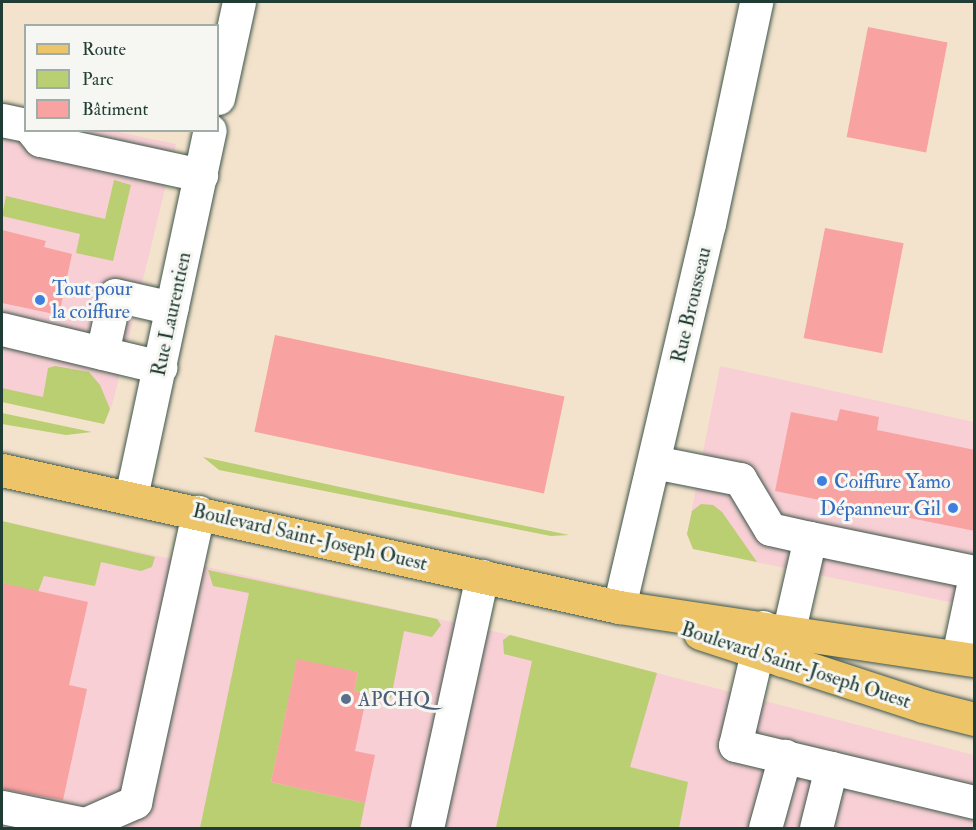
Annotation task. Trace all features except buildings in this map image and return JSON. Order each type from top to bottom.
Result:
[{"type":"main road","name":"Boulevard Saint-Joseph Ouest","points":[[2,470],[773,642],[975,719]]},
{"type":"main road","name":"Boulevard Saint-Joseph Ouest","points":[[773,642],[967,658]]},
{"type":"street","points":[[219,93],[239,2]]},
{"type":"street","name":"Rue Brousseau","points":[[619,607],[654,462],[756,2]]},
{"type":"street","points":[[2,120],[24,125]]},
{"type":"street","points":[[34,132],[40,140],[201,175]]},
{"type":"street","name":"Rue Laurentien","points":[[131,497],[210,132]]},
{"type":"street","points":[[102,352],[116,295],[172,308]]},
{"type":"street","points":[[2,329],[160,367]]},
{"type":"street","points":[[654,462],[740,479],[770,529],[975,572]]},
{"type":"street","points":[[2,807],[85,824],[135,802],[198,512]]},
{"type":"street","points":[[810,538],[735,745],[975,802]]},
{"type":"street","points":[[427,828],[482,576]]},
{"type":"street","points":[[967,658],[975,581]]},
{"type":"street","points":[[765,828],[785,756]]},
{"type":"street","points":[[816,828],[831,768]]},
{"type":"shaded area","points":[[2,106],[24,128],[24,132],[118,132],[176,144],[113,402],[104,424],[2,402]]},
{"type":"shaded area","points":[[720,366],[974,422],[974,607],[693,549],[687,534]]},
{"type":"shaded area","points":[[2,521],[510,635],[974,755],[974,828],[2,828]]},
{"type":"green space","points":[[114,180],[131,185],[113,261],[76,253],[80,234],[2,216],[6,196],[105,219]]},
{"type":"green space","points":[[55,366],[89,372],[100,385],[110,409],[104,424],[2,402],[2,388],[43,397],[48,368]]},
{"type":"green space","points":[[2,413],[92,432],[66,435],[2,424]]},
{"type":"green space","points":[[203,457],[569,535],[551,536],[219,470]]},
{"type":"green space","points":[[701,504],[713,505],[722,512],[757,562],[693,549],[687,534],[692,511]]},
{"type":"green space","points":[[2,521],[155,557],[152,567],[141,571],[101,562],[95,586],[44,576],[38,592],[2,583]]},
{"type":"green space","points":[[208,570],[437,619],[441,625],[432,637],[404,631],[391,698],[354,691],[358,672],[297,660],[271,782],[365,803],[360,828],[200,828],[249,593],[213,586]]},
{"type":"green space","points":[[510,635],[657,673],[630,767],[688,782],[679,828],[496,828],[532,661],[504,654],[503,640]]},
{"type":"place","name":"Tout pour la coiffure","points":[[40,300]]},
{"type":"place","name":"Coiffure Yamo","points":[[822,481]]},
{"type":"place","name":"Dépanneur Gil","points":[[953,508]]},
{"type":"place","name":"APCHQ","points":[[346,699]]}]
